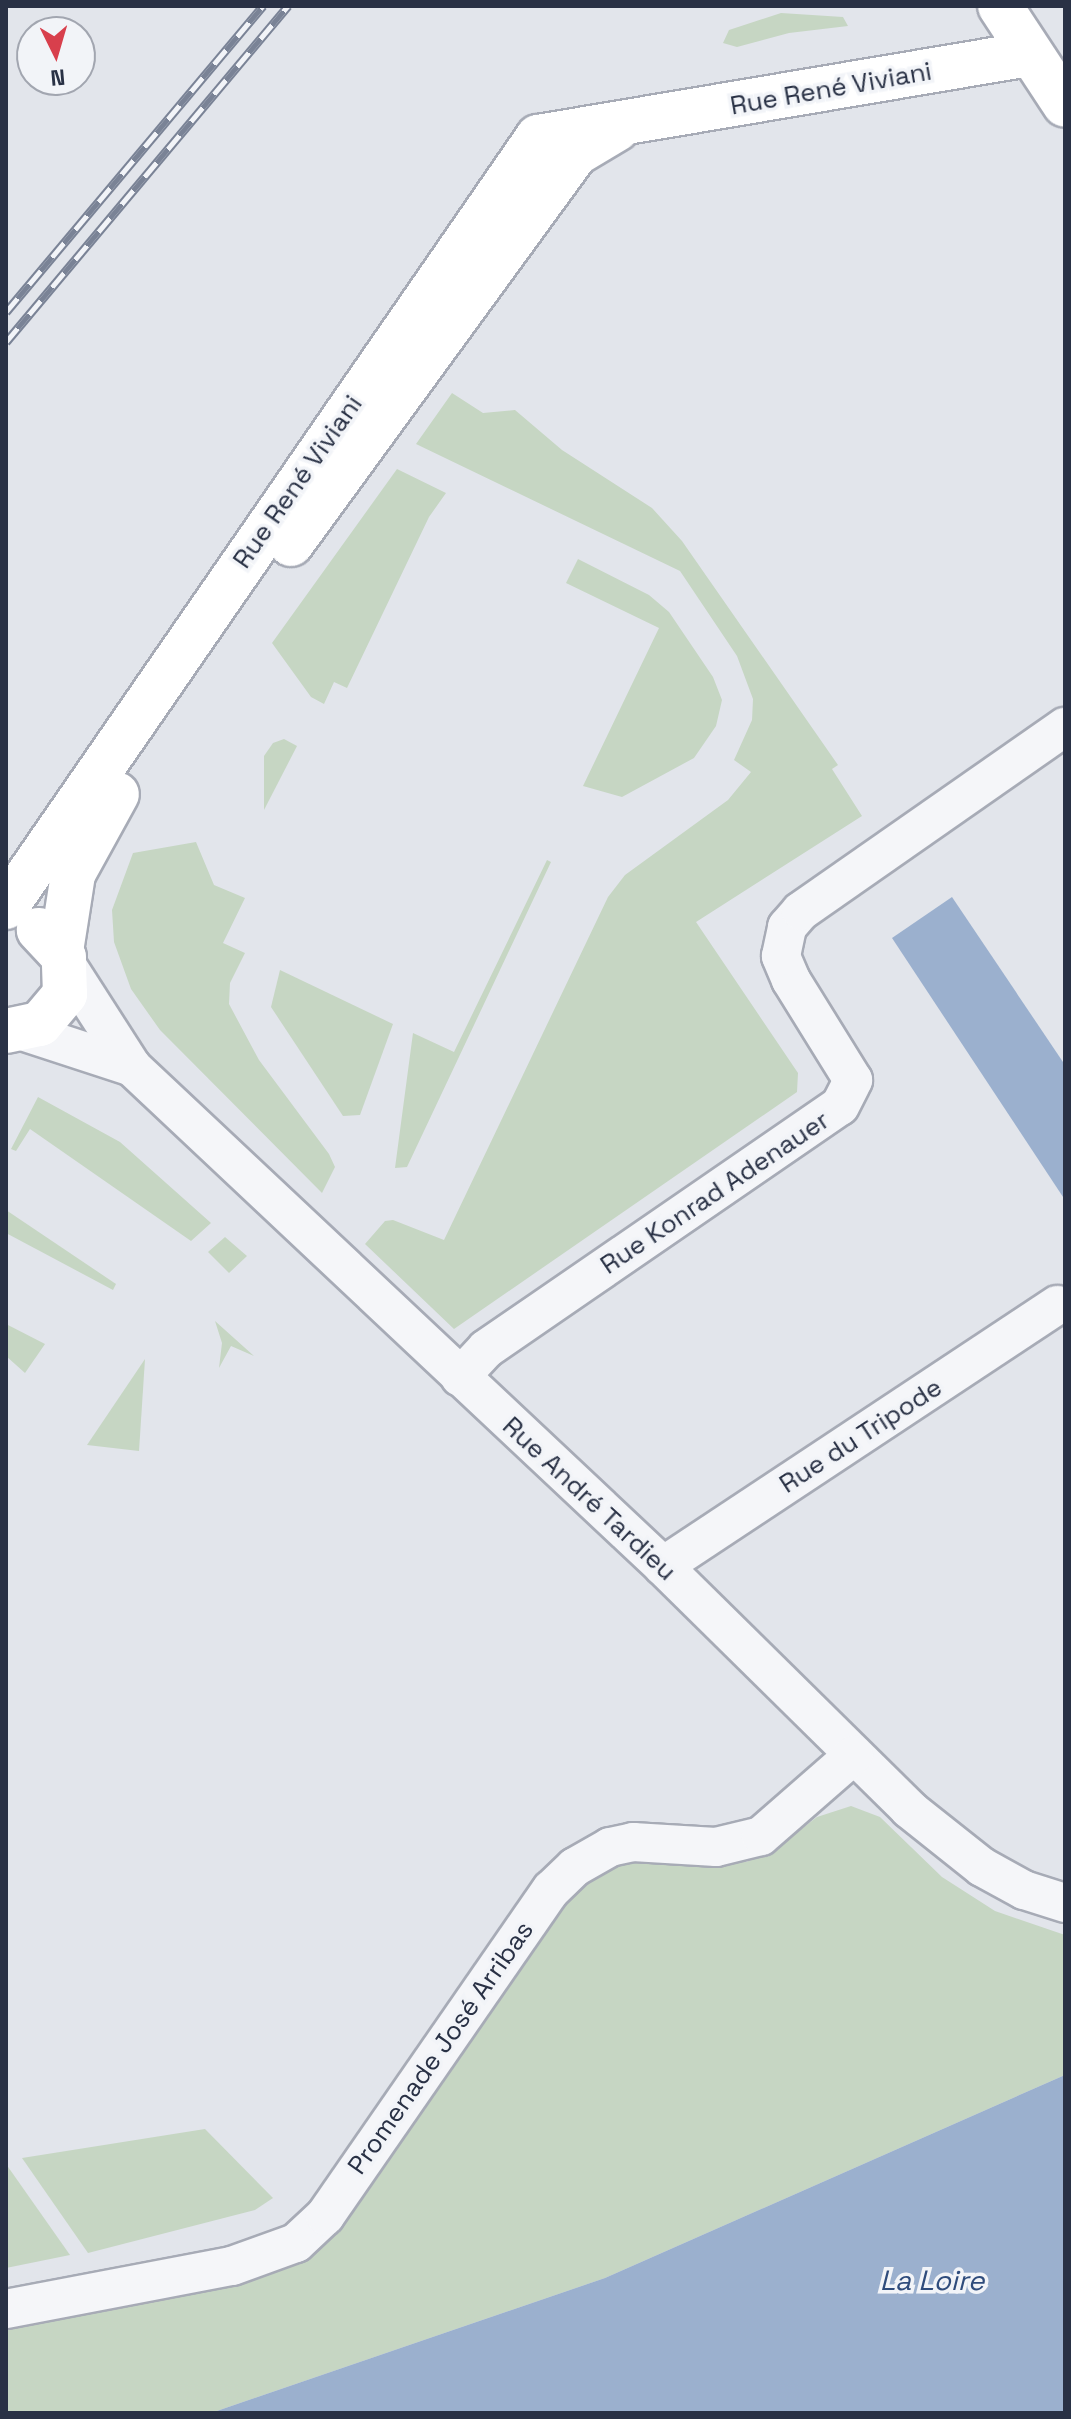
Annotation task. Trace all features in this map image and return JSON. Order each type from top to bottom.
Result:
[{"type":"main road","points":[[1014,21],[1065,105]]},
{"type":"main road","name":"Rue René Viviani","points":[[6,907],[538,137],[632,123],[1014,21]]},
{"type":"main road","name":"Rue René Viviani","points":[[10,1031],[49,1019],[62,1003],[63,957],[73,874],[89,838],[184,689],[575,154],[597,138],[632,123]]},
{"type":"main road","points":[[6,925],[39,930],[63,957]]},
{"type":"street","name":"Rue Konrad Adenauer","points":[[460,1377],[486,1349],[840,1106],[853,1080],[791,980],[781,956],[787,927],[801,911],[1065,727]]},
{"type":"street","name":"Rue André Tardieu","points":[[63,957],[132,1067],[663,1566],[854,1755],[938,1834],[982,1867],[1024,1890],[1065,1903]]},
{"type":"street","name":"Rue André Tardieu","points":[[10,1031],[80,1046],[132,1067]]},
{"type":"street","name":"Rue du Tripode","points":[[663,1566],[1058,1305]]},
{"type":"street","name":"Promenade José Arribas","points":[[6,2309],[232,2266],[296,2243],[325,2216],[551,1890],[575,1867],[610,1847],[633,1842],[716,1847],[761,1836],[854,1755]]},
{"type":"green space","points":[[781,13],[843,17],[848,26],[789,33],[737,47],[723,43],[729,30]]},
{"type":"green space","points":[[452,393],[483,413],[515,410],[562,450],[652,508],[682,541],[838,765],[832,769],[862,816],[696,922],[798,1073],[797,1092],[454,1329],[365,1244],[385,1221],[393,1220],[444,1240],[608,897],[625,875],[728,800],[751,772],[734,760],[752,720],[753,699],[737,656],[680,571],[416,444]]},
{"type":"green space","points":[[397,469],[446,493],[429,517],[347,688],[334,682],[324,704],[311,697],[272,643]]},
{"type":"green space","points":[[578,559],[649,595],[669,612],[713,677],[722,700],[716,726],[694,758],[622,797],[583,786],[659,628],[566,583]]},
{"type":"green space","points":[[284,739],[297,746],[264,810],[264,756],[273,743]]},
{"type":"green space","points":[[196,842],[214,885],[245,898],[223,943],[245,953],[230,983],[229,1004],[259,1060],[329,1154],[335,1167],[322,1193],[160,1030],[131,989],[114,942],[112,910],[133,853]]},
{"type":"green space","points":[[547,860],[551,862],[407,1167],[395,1168],[413,1033],[454,1052]]},
{"type":"green space","points":[[280,970],[393,1024],[360,1115],[343,1116],[271,1007]]},
{"type":"green space","points":[[38,1097],[120,1142],[211,1223],[191,1241],[30,1129],[16,1151],[11,1149]]},
{"type":"green space","points":[[6,1210],[116,1284],[113,1290],[6,1233]]},
{"type":"green space","points":[[225,1237],[247,1256],[229,1273],[208,1252]]},
{"type":"green space","points":[[215,1321],[254,1356],[231,1346],[219,1368],[222,1343]]},
{"type":"green space","points":[[6,1324],[45,1344],[25,1373],[6,1356]]},
{"type":"green space","points":[[145,1359],[139,1451],[87,1445]]},
{"type":"green space","points":[[851,1806],[880,1817],[942,1877],[995,1911],[1065,1935],[1065,2075],[605,2278],[211,2413],[6,2413],[6,2323],[157,2301],[248,2278],[571,1890],[621,1860],[746,1862],[773,1851],[817,1817]]},
{"type":"green space","points":[[205,2129],[273,2198],[255,2210],[88,2253],[22,2158]]},
{"type":"green space","points":[[6,2164],[70,2255],[6,2268]]},
{"type":"water","points":[[952,897],[1065,1065],[1065,1200],[892,938]]},
{"type":"water","name":"La Loire","points":[[1065,2075],[1065,2413],[211,2413],[605,2278]]},
{"type":"railway","points":[[6,312],[263,6]]},
{"type":"railway","points":[[6,342],[288,6]]}]
